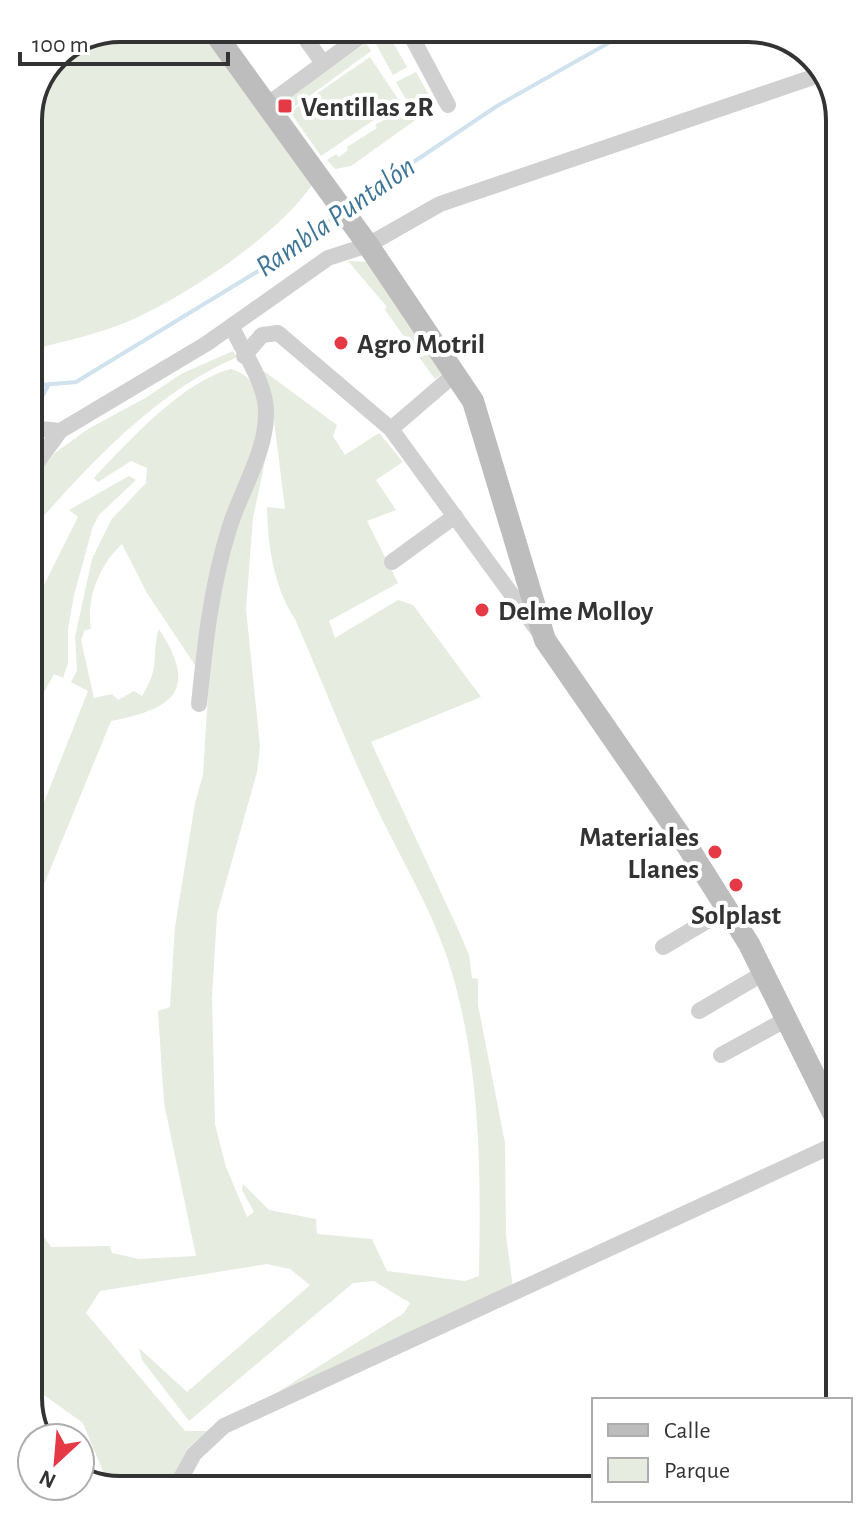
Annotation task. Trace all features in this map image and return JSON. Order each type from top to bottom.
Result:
[{"type":"street","points":[[221,42],[365,241],[473,401],[545,640]]},
{"type":"street","points":[[308,42],[323,63]]},
{"type":"street","points":[[275,99],[352,42]]},
{"type":"street","points":[[414,42],[448,105]]},
{"type":"street","points":[[42,456],[60,431],[232,327],[328,258],[440,204],[813,77]]},
{"type":"street","points":[[199,704],[213,586],[230,525],[260,442],[266,412],[262,389],[232,327]]},
{"type":"street","points":[[244,356],[262,335],[278,333],[391,429],[545,640],[727,909],[764,973],[826,1099]]},
{"type":"street","points":[[391,429],[456,373]]},
{"type":"street","points":[[42,429],[60,431]]},
{"type":"street","points":[[392,562],[455,516]]},
{"type":"street","points":[[663,947],[727,909]]},
{"type":"street","points":[[699,1011],[764,973]]},
{"type":"street","points":[[721,1055],[787,1019]]},
{"type":"street","points":[[182,1476],[194,1454],[224,1426],[826,1149]]},
{"type":"green space","points":[[120,42],[207,42],[312,185],[277,224],[207,278],[158,307],[124,323],[42,347],[42,115],[48,90],[65,65],[90,48]]},
{"type":"green space","points":[[375,42],[393,42],[407,67],[393,75]]},
{"type":"green space","points":[[366,43],[371,51],[289,111],[283,102]]},
{"type":"green space","points":[[370,57],[400,102],[321,156],[290,112]]},
{"type":"green space","points":[[416,72],[435,106],[351,166],[335,169],[327,160],[336,154],[339,157],[348,150],[347,147],[377,128],[375,125],[410,106],[396,82]]},
{"type":"green space","points":[[348,261],[368,262],[445,372],[435,379],[385,310],[387,307]]},
{"type":"green space","points":[[233,351],[237,357],[207,372],[151,410],[101,455],[42,518],[42,469],[55,453],[88,429],[147,397],[181,374]]},
{"type":"green space","points":[[231,369],[247,377],[257,397],[259,422],[197,668],[147,593],[122,544],[107,562],[96,583],[90,606],[91,629],[85,630],[81,640],[94,698],[112,694],[118,700],[134,691],[142,696],[152,676],[159,629],[171,650],[178,682],[174,693],[164,703],[151,710],[111,721],[42,889],[42,807],[88,691],[71,682],[77,671],[75,637],[92,559],[111,520],[146,483],[147,468],[131,461],[98,482],[94,478],[157,414],[213,376]]},
{"type":"green space","points":[[261,369],[337,425],[333,436],[345,455],[379,433],[403,462],[376,480],[396,510],[367,521],[398,583],[329,621],[335,638],[398,600],[413,605],[481,697],[371,742],[469,955],[472,978],[478,979],[478,1005],[505,1143],[506,1235],[513,1288],[262,1402],[404,1313],[410,1303],[374,1281],[353,1283],[189,1421],[142,1360],[139,1348],[187,1392],[310,1285],[290,1269],[267,1264],[100,1291],[86,1313],[185,1431],[207,1431],[188,1448],[174,1476],[115,1476],[104,1474],[96,1455],[96,1422],[82,1422],[42,1394],[42,1234],[51,1247],[110,1246],[112,1253],[139,1259],[196,1256],[164,1103],[158,1011],[170,1007],[175,927],[195,803],[203,775],[210,663],[227,549],[266,456],[253,518],[246,609],[260,746],[257,772],[217,914],[212,998],[215,1124],[226,1167],[247,1217],[254,1212],[242,1190],[243,1184],[269,1210],[316,1219],[317,1234],[372,1239],[387,1271],[465,1281],[479,1276],[479,1155],[473,1075],[458,996],[431,916],[381,818],[281,593],[270,550],[267,507],[285,509],[272,404]]},
{"type":"green space","points":[[129,476],[136,480],[99,515],[93,526],[74,595],[68,629],[68,663],[63,678],[54,674],[42,696],[42,589],[78,517],[69,510]]},
{"type":"waterway","name":"Rambla Puntalón","points":[[348,206],[497,106],[610,42]]},
{"type":"waterway","name":"Rambla Puntalón","points":[[42,385],[76,382],[278,259],[338,214]]},
{"type":"waterway","points":[[43,395],[49,384]]},
{"type":"place","name":"Ventillas 2R","points":[[285,106]]},
{"type":"place","name":"Agro Motril","points":[[341,343]]},
{"type":"place","name":"Delme Molloy","points":[[482,610]]},
{"type":"place","name":"Materiales Llanes","points":[[715,852]]},
{"type":"place","name":"Solplast","points":[[736,885]]}]
